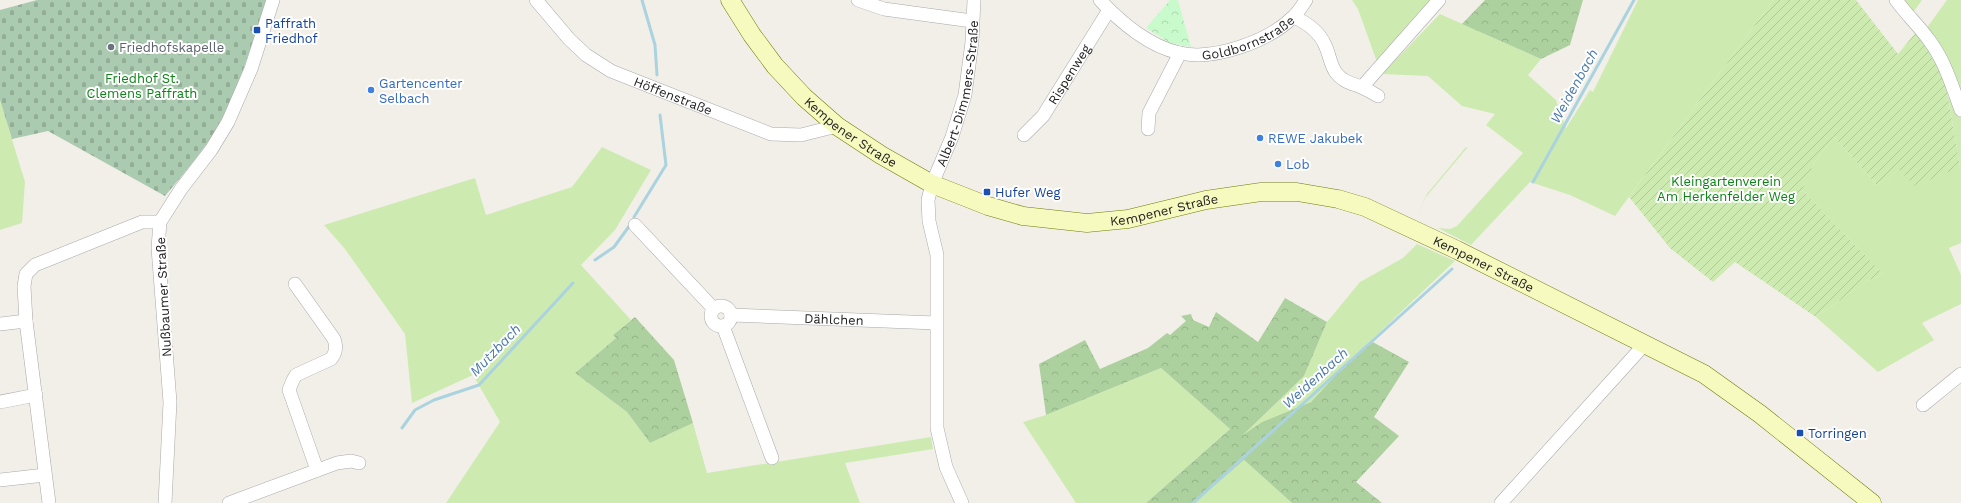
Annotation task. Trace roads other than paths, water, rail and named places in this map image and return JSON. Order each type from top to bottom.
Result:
[{"type":"main road","name":"Kempener Straße","points":[[730,0],[752,35],[776,66],[804,97],[837,126],[881,155],[932,184],[988,206],[1023,216],[1087,223],[1128,218],[1206,200],[1261,192],[1297,192],[1338,199],[1365,207],[1410,227],[1713,381],[1760,414],[1867,502]]},
{"type":"street","name":"Nußbaumer Straße","points":[[165,503],[170,402],[158,248],[160,222],[180,189],[211,150],[228,122],[251,69],[273,0]]},
{"type":"street","name":"Höffenstraße","points":[[536,0],[569,40],[586,55],[611,71],[771,134],[801,135],[837,126]]},
{"type":"street","points":[[858,0],[884,9],[972,21]]},
{"type":"street","name":"Albert-Dimmers-Straße","points":[[932,184],[952,137],[965,95],[972,42],[974,0]]},
{"type":"street","name":"Goldbornstraße","points":[[1100,0],[1109,10],[1145,38],[1180,53],[1194,55],[1232,50],[1253,42],[1294,17],[1306,0]]},
{"type":"street","points":[[1362,87],[1439,0]]},
{"type":"street","points":[[1896,0],[1930,41],[1946,69],[1961,110]]},
{"type":"street","name":"Rispenweg","points":[[1024,135],[1043,116],[1109,10]]},
{"type":"street","points":[[1294,17],[1308,24],[1318,34],[1325,45],[1330,62],[1336,73],[1346,83],[1362,87],[1378,96]]},
{"type":"street","name":"Goldbornstraße","points":[[1148,129],[1149,113],[1180,53]]},
{"type":"street","points":[[932,184],[928,200],[928,211],[937,255],[937,428],[946,467],[962,503]]},
{"type":"street","points":[[49,503],[26,321],[24,286],[26,274],[35,266],[142,222],[160,222]]},
{"type":"street","name":"Dählchen","points":[[635,225],[714,309],[720,306],[726,307],[727,320],[936,324]]},
{"type":"street","points":[[295,284],[336,344],[334,355],[331,360],[296,375],[292,380],[289,390],[317,470]]},
{"type":"street","points":[[727,320],[772,458]]},
{"type":"street","points":[[0,324],[26,321]]},
{"type":"street","points":[[1501,503],[1644,345]]},
{"type":"street","points":[[1923,405],[1961,374]]},
{"type":"street","points":[[0,402],[36,395]]},
{"type":"street","points":[[229,503],[317,470],[351,460],[359,463]]},
{"type":"street","points":[[0,480],[45,475]]},
{"type":"waterway","name":"Mutzbach","points":[[642,0],[655,45],[657,75]]},
{"type":"waterway","name":"Weidenbach","points":[[1533,182],[1634,0]]},
{"type":"waterway","name":"Mutzbach","points":[[634,217],[666,165],[660,115]]},
{"type":"waterway","name":"Mutzbach","points":[[595,260],[614,247],[630,225]]},
{"type":"waterway","name":"Weidenbach","points":[[1193,503],[1452,269]]},
{"type":"waterway","name":"Mutzbach","points":[[402,428],[415,410],[434,400],[479,385],[573,283]]},
{"type":"place","name":"Paffrath Friedhof","points":[[257,30]]},
{"type":"place","name":"Friedhofskapelle","points":[[111,47]]},
{"type":"place","name":"Gartencenter Selbach","points":[[371,90]]},
{"type":"place","name":"REWE Jakubek","points":[[1260,138]]},
{"type":"place","name":"Lob","points":[[1278,164]]},
{"type":"place","name":"Hufer Weg","points":[[987,192]]},
{"type":"place","name":"Torringen","points":[[1800,433]]},
{"type":"park label","name":"Friedhof St. Clemens Paffrath","points":[[142,86]]},
{"type":"park label","name":"Kleingartenverein Am Herkenfelder Weg","points":[[1726,188]]}]
